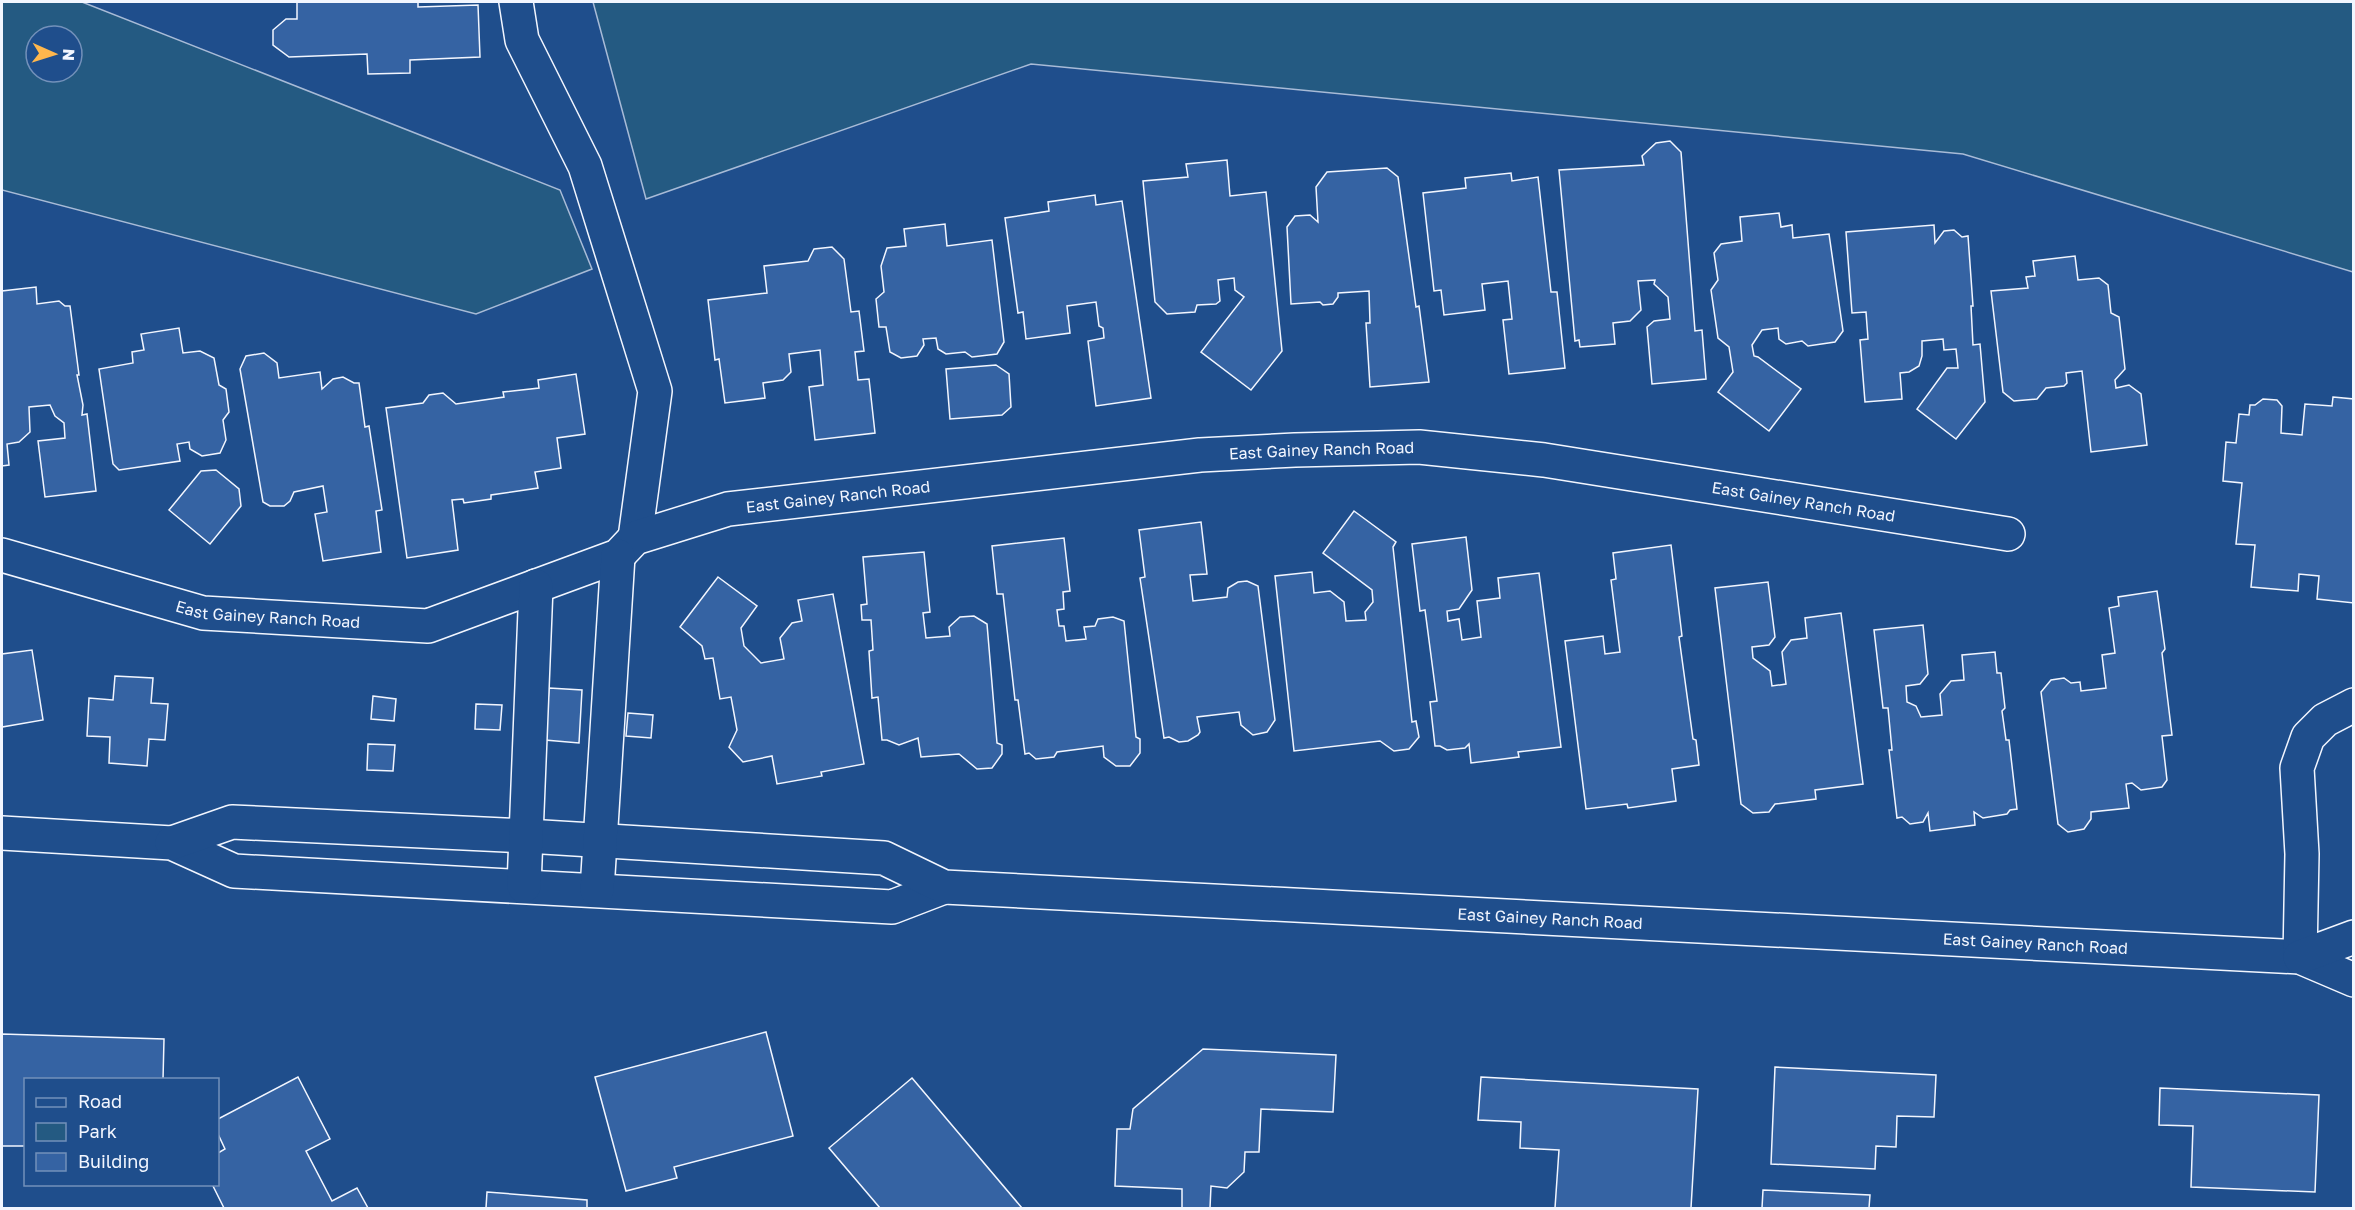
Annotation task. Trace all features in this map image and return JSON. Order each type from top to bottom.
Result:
[{"type":"street","points":[[516,2],[522,40],[585,166],[655,391],[627,547],[597,890]]},
{"type":"street","name":"East Gainey Ranch Road","points":[[2,555],[203,613],[428,626],[536,586],[627,547],[728,509],[1200,455],[1419,447],[1544,460],[2008,534]]},
{"type":"street","points":[[524,886],[536,586]]},
{"type":"street","points":[[2300,957],[2302,854],[2297,768],[2308,737],[2325,720],[2354,705]]},
{"type":"street","name":"East Gainey Ranch Road","points":[[172,843],[232,822],[600,840],[884,858],[944,887],[2300,957],[2354,980]]},
{"type":"street","name":"East Gainey Ranch Road","points":[[2,832],[172,843],[234,871],[892,907],[944,887]]},
{"type":"street","name":"East Gainey Ranch Road","points":[[2300,957],[2354,937]]},
{"type":"green space","points":[[2,2],[82,2],[560,190],[592,269],[476,314],[2,190]]},
{"type":"green space","points":[[593,2],[2353,2],[2353,272],[1963,154],[1031,64],[646,199]]},
{"type":"building","points":[[297,2],[418,2],[418,7],[478,5],[480,57],[410,60],[410,73],[368,74],[367,54],[289,57],[273,45],[273,30],[286,19],[297,19]]},
{"type":"building","points":[[1670,141],[1681,152],[1695,331],[1702,330],[1706,379],[1652,384],[1647,327],[1654,321],[1670,319],[1668,297],[1654,284],[1655,280],[1638,281],[1641,310],[1630,321],[1613,323],[1615,344],[1580,347],[1579,340],[1575,341],[1559,170],[1644,165],[1642,156],[1656,143]]},
{"type":"building","points":[[1227,160],[1230,196],[1266,192],[1282,351],[1251,390],[1201,352],[1244,297],[1235,290],[1234,278],[1218,280],[1220,301],[1216,304],[1197,305],[1195,312],[1167,314],[1155,302],[1143,181],[1188,177],[1186,164]]},
{"type":"building","points":[[1387,168],[1398,177],[1429,382],[1370,387],[1366,323],[1370,323],[1369,291],[1338,293],[1333,304],[1323,305],[1320,302],[1291,304],[1287,227],[1295,216],[1310,215],[1318,222],[1316,187],[1327,172]]},
{"type":"building","points":[[1511,173],[1512,181],[1538,177],[1551,292],[1557,292],[1565,368],[1509,374],[1503,320],[1512,319],[1508,281],[1482,284],[1485,310],[1444,315],[1441,290],[1434,291],[1423,193],[1466,188],[1465,178]]},
{"type":"building","points":[[1095,195],[1096,205],[1122,201],[1151,398],[1096,406],[1088,341],[1104,338],[1103,328],[1099,326],[1096,302],[1067,306],[1070,333],[1026,339],[1023,312],[1018,313],[1005,218],[1049,211],[1048,202]]},
{"type":"building","points":[[1779,213],[1781,227],[1792,225],[1793,238],[1829,234],[1843,331],[1835,342],[1808,346],[1802,341],[1786,344],[1779,339],[1778,328],[1762,330],[1752,345],[1754,356],[1801,389],[1769,431],[1718,392],[1733,372],[1729,347],[1718,338],[1711,290],[1718,280],[1714,253],[1721,244],[1742,241],[1740,217]]},
{"type":"building","points":[[945,224],[947,246],[992,240],[1004,342],[997,354],[972,357],[965,352],[946,354],[938,349],[936,338],[923,339],[924,345],[917,356],[901,358],[890,352],[886,327],[879,327],[876,299],[884,292],[881,266],[887,248],[906,246],[904,229]]},
{"type":"building","points":[[1934,225],[1935,243],[1944,231],[1954,230],[1962,237],[1968,236],[1973,345],[1980,344],[1985,402],[1956,439],[1917,409],[1947,368],[1958,368],[1956,349],[1944,350],[1943,339],[1922,341],[1919,366],[1909,372],[1900,373],[1902,399],[1865,402],[1860,340],[1868,339],[1866,312],[1852,313],[1846,232]]},
{"type":"building","points":[[832,247],[844,259],[851,312],[859,311],[864,351],[855,352],[858,380],[869,379],[875,433],[815,440],[809,387],[823,385],[820,350],[789,354],[791,372],[783,380],[763,383],[765,398],[725,403],[719,359],[715,360],[708,300],[767,293],[764,266],[808,261],[814,249]]},
{"type":"building","points":[[2075,256],[2078,280],[2099,278],[2108,285],[2111,313],[2119,317],[2125,369],[2115,380],[2116,388],[2129,385],[2141,394],[2147,445],[2091,452],[2082,371],[2066,373],[2067,383],[2064,386],[2046,388],[2037,399],[2014,401],[2003,392],[1991,291],[2028,288],[2026,277],[2035,276],[2033,261]]},
{"type":"building","points":[[36,287],[37,304],[59,301],[65,306],[70,306],[79,375],[77,375],[83,405],[82,415],[87,414],[96,491],[45,497],[38,441],[65,438],[64,423],[55,416],[50,405],[29,407],[30,432],[19,442],[7,444],[9,465],[2,466],[2,291]]},
{"type":"building","points":[[179,328],[183,353],[200,351],[214,358],[219,385],[226,389],[229,412],[223,420],[226,440],[220,453],[202,456],[190,449],[189,442],[177,444],[180,461],[119,470],[113,464],[99,369],[133,363],[132,352],[144,350],[141,334]]},
{"type":"building","points":[[264,353],[277,363],[279,378],[320,372],[322,389],[333,379],[343,377],[359,383],[365,427],[369,426],[382,510],[376,511],[381,552],[323,561],[315,514],[327,512],[323,486],[294,492],[290,501],[284,506],[270,506],[263,502],[240,369],[246,356]]},
{"type":"building","points":[[996,365],[1009,374],[1011,407],[1002,415],[950,419],[946,369]]},
{"type":"building","points":[[576,374],[585,434],[557,438],[561,468],[535,472],[538,488],[491,495],[491,499],[464,503],[463,499],[452,500],[458,550],[407,558],[386,408],[423,403],[429,395],[443,393],[456,404],[504,397],[503,392],[539,388],[538,380]]},
{"type":"building","points":[[2333,397],[2354,399],[2354,603],[2317,599],[2319,576],[2299,574],[2298,591],[2251,587],[2255,545],[2236,544],[2242,483],[2223,481],[2226,442],[2236,443],[2239,414],[2249,415],[2250,405],[2255,405],[2263,399],[2277,400],[2282,406],[2281,433],[2302,435],[2305,404],[2332,406]]},
{"type":"building","points":[[216,470],[239,489],[241,506],[210,544],[169,510],[201,471]]},
{"type":"building","points":[[1354,511],[1396,542],[1393,547],[1412,722],[1416,721],[1419,737],[1409,749],[1394,751],[1380,741],[1294,751],[1275,576],[1312,572],[1314,593],[1330,591],[1344,602],[1346,621],[1366,620],[1365,612],[1373,602],[1372,590],[1323,553]]},
{"type":"building","points":[[1201,522],[1207,574],[1190,575],[1193,601],[1227,597],[1228,588],[1238,582],[1247,581],[1258,586],[1275,720],[1267,732],[1253,735],[1241,725],[1239,712],[1197,717],[1200,732],[1198,735],[1188,741],[1179,742],[1169,737],[1164,738],[1140,578],[1145,577],[1139,530]]},
{"type":"building","points":[[1466,537],[1472,590],[1459,609],[1447,611],[1448,621],[1459,619],[1462,640],[1481,637],[1477,601],[1500,598],[1498,578],[1539,573],[1561,747],[1518,752],[1519,757],[1471,763],[1469,744],[1465,748],[1447,750],[1435,746],[1430,702],[1437,701],[1425,610],[1420,611],[1412,544]]},
{"type":"building","points":[[1064,538],[1070,591],[1063,592],[1064,609],[1057,610],[1059,626],[1064,626],[1066,641],[1086,639],[1084,627],[1095,626],[1098,619],[1113,617],[1124,621],[1136,737],[1140,739],[1140,753],[1130,766],[1116,766],[1104,757],[1103,746],[1057,752],[1054,757],[1036,759],[1029,753],[1025,754],[1018,700],[1015,700],[1003,594],[997,594],[992,546]]},
{"type":"building","points":[[1671,545],[1682,636],[1679,637],[1693,739],[1696,740],[1699,765],[1672,769],[1676,801],[1628,808],[1627,804],[1586,809],[1565,641],[1603,636],[1605,654],[1620,652],[1611,580],[1616,579],[1613,553]]},
{"type":"building","points":[[924,552],[930,612],[923,613],[926,638],[950,636],[949,627],[960,617],[974,616],[987,624],[997,743],[1002,745],[1002,754],[992,768],[977,769],[959,754],[921,757],[918,738],[899,745],[882,740],[878,697],[872,698],[869,651],[873,650],[871,620],[862,620],[861,605],[867,604],[863,557]]},
{"type":"building","points":[[718,577],[757,606],[741,628],[744,646],[761,663],[784,659],[780,638],[792,623],[802,621],[798,600],[833,594],[864,764],[821,772],[822,776],[777,784],[772,756],[743,762],[729,747],[737,730],[731,697],[720,699],[713,658],[705,659],[702,646],[680,627]]},
{"type":"building","points":[[1768,582],[1775,637],[1769,645],[1752,647],[1753,658],[1770,671],[1772,686],[1786,684],[1782,652],[1791,640],[1807,638],[1805,618],[1841,613],[1863,784],[1815,790],[1816,799],[1775,804],[1769,812],[1753,813],[1741,804],[1715,588]]},
{"type":"building","points":[[2157,591],[2165,649],[2162,653],[2172,735],[2162,736],[2167,780],[2162,787],[2141,790],[2132,783],[2126,784],[2129,808],[2091,812],[2091,819],[2084,829],[2068,832],[2058,824],[2041,692],[2051,680],[2064,678],[2071,683],[2080,682],[2081,691],[2106,688],[2102,655],[2115,653],[2109,608],[2119,606],[2118,597]]},
{"type":"building","points":[[1923,625],[1928,674],[1920,684],[1906,686],[1907,702],[1916,706],[1921,717],[1942,715],[1940,694],[1951,681],[1964,680],[1962,655],[1995,652],[1997,673],[2001,673],[2005,708],[2002,711],[2006,740],[2009,740],[2017,809],[2010,810],[2007,814],[1983,818],[1974,812],[1975,825],[1930,831],[1928,813],[1923,822],[1910,824],[1902,817],[1897,818],[1889,750],[1892,750],[1888,708],[1883,708],[1874,630]]},
{"type":"building","points":[[32,650],[43,720],[2,727],[2,654]]},
{"type":"building","points":[[115,676],[153,678],[151,703],[168,704],[165,740],[149,739],[147,766],[109,763],[110,737],[87,736],[89,698],[113,700]]},
{"type":"building","points":[[549,688],[582,690],[579,743],[545,740]]},
{"type":"building","points":[[373,696],[396,699],[394,721],[371,719]]},
{"type":"building","points":[[476,704],[502,705],[500,730],[475,729]]},
{"type":"building","points":[[628,713],[653,715],[651,738],[626,736]]},
{"type":"building","points":[[368,744],[395,745],[393,771],[367,770]]},
{"type":"building","points":[[766,1032],[793,1136],[674,1167],[677,1178],[626,1191],[595,1077]]},
{"type":"building","points":[[2,1034],[164,1039],[163,1078],[24,1078],[24,1146],[2,1146]]},
{"type":"building","points":[[1203,1049],[1336,1055],[1333,1112],[1261,1109],[1259,1152],[1245,1152],[1244,1172],[1227,1188],[1211,1186],[1210,1208],[1182,1208],[1182,1189],[1115,1186],[1117,1129],[1130,1129],[1133,1109]]},
{"type":"building","points":[[1775,1067],[1936,1075],[1934,1117],[1897,1116],[1896,1147],[1876,1146],[1875,1169],[1771,1164]]},
{"type":"building","points":[[298,1077],[330,1139],[306,1151],[332,1201],[357,1188],[368,1208],[224,1208],[213,1186],[219,1186],[219,1152],[225,1149],[219,1136],[219,1118]]},
{"type":"building","points":[[1481,1077],[1698,1089],[1691,1208],[1555,1208],[1559,1150],[1520,1148],[1521,1122],[1478,1120]]},
{"type":"building","points":[[912,1078],[1022,1208],[880,1208],[829,1148]]},
{"type":"building","points":[[2160,1088],[2319,1095],[2315,1192],[2191,1187],[2193,1126],[2159,1125]]},
{"type":"building","points":[[1763,1190],[1870,1195],[1869,1208],[1762,1208]]},
{"type":"building","points":[[487,1192],[587,1200],[587,1208],[486,1208]]}]
